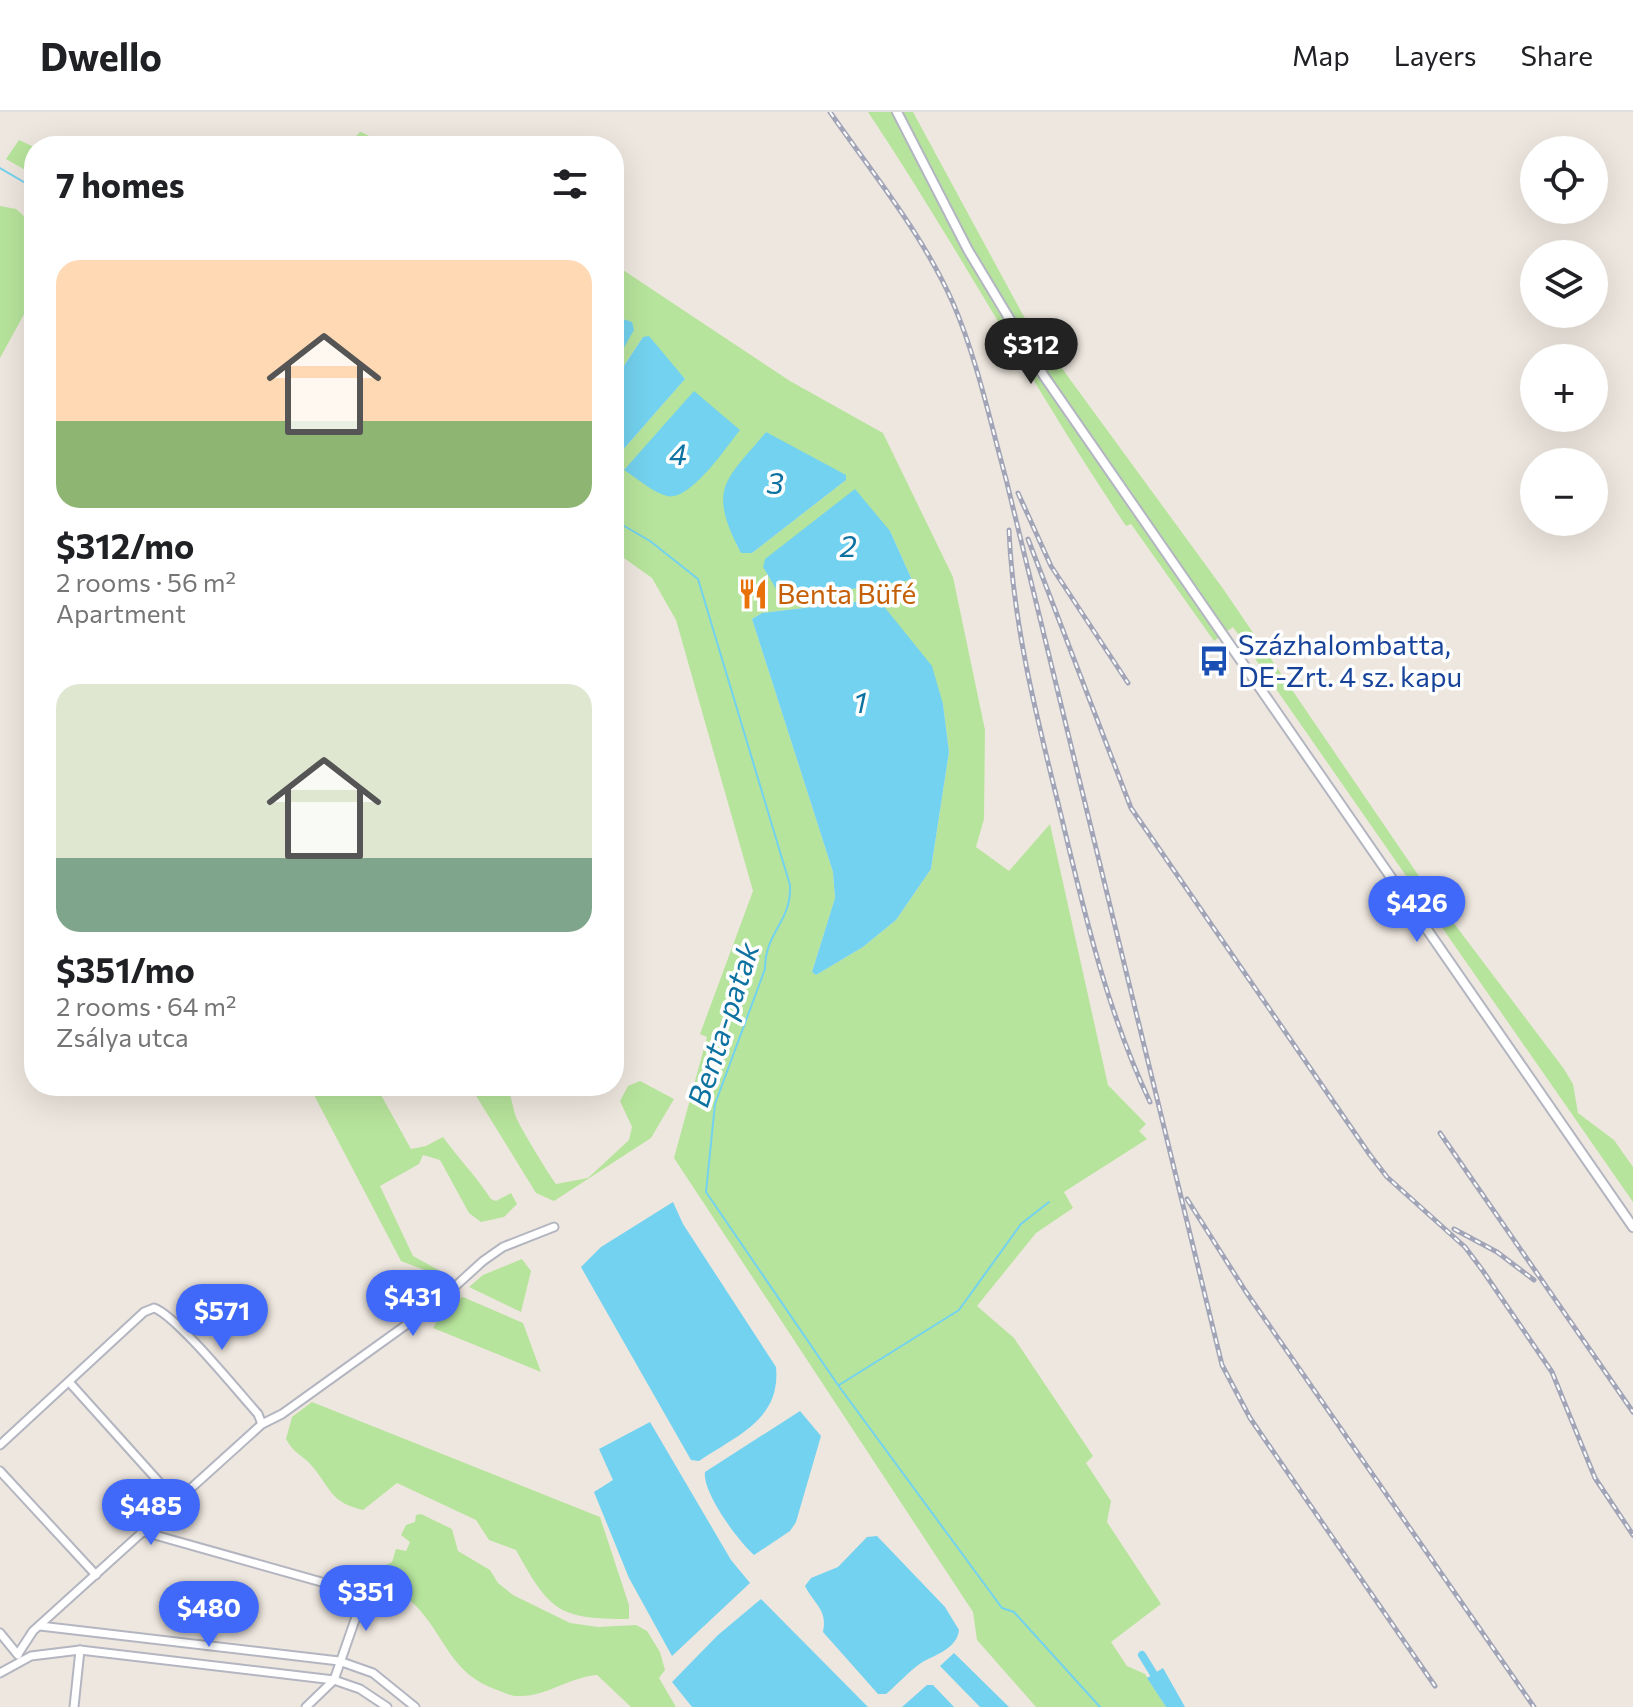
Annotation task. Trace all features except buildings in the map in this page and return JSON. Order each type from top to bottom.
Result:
[{"type":"street","points":[[897,112],[1010,322],[1226,643],[1633,1227]]},
{"type":"street","points":[[19,1657],[26,1638],[262,1424],[282,1414],[438,1302],[503,1247],[554,1227]]},
{"type":"street","points":[[0,1445],[144,1312],[154,1308],[162,1311],[202,1353],[258,1414],[262,1424]]},
{"type":"street","points":[[70,1383],[177,1502]]},
{"type":"street","points":[[0,1471],[96,1575]]},
{"type":"street","points":[[144,1532],[364,1594],[334,1680],[306,1707]]},
{"type":"street","points":[[40,1626],[339,1661],[373,1673],[415,1707]]},
{"type":"street","points":[[0,1633],[19,1657]]},
{"type":"street","points":[[74,1707],[80,1650]]},
{"type":"street","points":[[0,1673],[19,1657],[80,1650],[334,1680],[360,1689],[387,1707]]},
{"type":"green space","points":[[868,112],[913,112],[1023,315],[1224,590],[1425,885],[1564,1069],[1573,1084],[1578,1113],[1614,1140],[1633,1167],[1633,1202],[1233,627],[1214,641],[1131,524],[1126,526]]},
{"type":"green space","points":[[19,140],[24,142],[24,169],[6,159]]},
{"type":"green space","points":[[0,206],[16,209],[24,216],[24,314],[0,358]]},
{"type":"green space","points":[[624,271],[790,381],[883,433],[953,577],[985,730],[984,819],[976,847],[1009,871],[1050,824],[1108,1085],[1146,1124],[1139,1131],[1147,1139],[1064,1192],[1073,1208],[1036,1233],[977,1306],[1014,1338],[1093,1456],[1086,1463],[1111,1501],[1107,1522],[1161,1604],[1111,1642],[1127,1666],[1145,1674],[1166,1707],[1036,1707],[977,1640],[973,1612],[674,1158],[707,1037],[700,1034],[753,891],[676,620],[652,578],[624,558],[624,449],[685,379],[643,337],[624,366],[624,345],[631,322],[624,320]],"holes":[[[846,480],[752,553],[742,553],[736,544]],[[890,531],[912,580],[797,597]],[[878,599],[943,704],[949,752],[931,869],[896,920],[863,947],[816,975],[812,972],[835,898],[833,872],[752,619],[762,613]]]},
{"type":"green space","points":[[640,1081],[674,1099],[651,1138],[554,1201],[536,1193],[476,1096],[511,1096],[519,1122],[556,1184],[588,1178],[629,1140],[632,1127],[620,1101],[628,1086]]},
{"type":"green space","points":[[315,1096],[382,1096],[411,1149],[426,1146],[443,1137],[491,1199],[496,1201],[511,1193],[517,1204],[504,1217],[481,1222],[469,1213],[440,1160],[423,1155],[419,1164],[380,1186],[413,1256],[444,1273],[445,1278],[401,1261]]},
{"type":"green space","points":[[522,1259],[531,1271],[521,1312],[469,1287],[483,1275]]},
{"type":"green space","points":[[408,1272],[440,1286],[432,1298],[414,1310],[403,1306],[399,1290]]},
{"type":"green space","points":[[463,1297],[523,1323],[541,1372],[433,1328],[446,1306]]},
{"type":"green space","points":[[312,1402],[600,1517],[629,1605],[629,1619],[587,1617],[559,1608],[538,1587],[516,1550],[489,1540],[476,1520],[397,1483],[363,1510],[338,1499],[286,1439],[292,1417]]},
{"type":"green space","points":[[421,1514],[452,1529],[458,1551],[490,1570],[498,1583],[513,1595],[570,1623],[598,1627],[636,1625],[647,1631],[660,1652],[665,1670],[659,1678],[676,1707],[631,1707],[597,1675],[540,1693],[518,1696],[481,1683],[468,1674],[414,1604],[377,1582],[384,1566],[392,1562],[396,1549],[406,1551],[410,1542],[401,1535],[406,1525],[415,1522],[416,1515]]},
{"type":"water","points":[[624,319],[632,322],[634,330],[624,348]]},
{"type":"water","points":[[649,336],[685,379],[624,449],[624,366],[643,337]]},
{"type":"water","name":"4","points":[[694,391],[740,430],[697,482],[676,496],[667,496],[624,470]]},
{"type":"water","name":"3","points":[[766,432],[846,475],[846,480],[752,553],[741,553],[725,514],[725,486],[740,462]]},
{"type":"water","name":"2","points":[[855,489],[890,531],[912,580],[797,597],[778,592],[763,567],[765,559]]},
{"type":"water","name":"1","points":[[878,599],[932,666],[943,704],[949,752],[931,869],[896,920],[863,947],[816,975],[812,972],[835,898],[833,872],[752,619],[762,613]]},
{"type":"water","points":[[673,1202],[683,1224],[776,1367],[776,1385],[764,1413],[741,1434],[699,1461],[691,1460],[581,1267],[601,1247]]},
{"type":"water","points":[[800,1411],[821,1436],[796,1522],[790,1531],[754,1555],[739,1539],[715,1503],[705,1472]]},
{"type":"water","points":[[650,1422],[731,1560],[750,1583],[672,1656],[629,1578],[594,1492],[613,1480],[599,1449]]},
{"type":"water","points":[[877,1536],[945,1607],[959,1630],[950,1647],[921,1663],[886,1694],[878,1694],[823,1632],[824,1618],[805,1586],[811,1578],[838,1567],[867,1537]]},
{"type":"water","points":[[761,1599],[868,1707],[692,1707],[672,1682],[718,1635]]},
{"type":"water","points":[[954,1653],[1009,1707],[980,1707],[940,1666]]},
{"type":"water","points":[[1163,1668],[1185,1707],[1166,1707],[1147,1678]]},
{"type":"water","points":[[927,1685],[933,1685],[954,1707],[902,1707]]},
{"type":"waterway","name":"Benta-patak","points":[[0,168],[24,182]]},
{"type":"waterway","name":"Benta-patak","points":[[624,526],[650,541],[698,579],[790,885],[787,908],[769,945],[765,969],[715,1104],[706,1192],[838,1385],[1002,1608],[1014,1612],[1100,1707]]},
{"type":"waterway","points":[[839,1385],[959,1310],[1021,1224],[1049,1202]]},
{"type":"waterway","points":[[1142,1655],[1158,1681]]},
{"type":"railway","points":[[830,112],[927,252],[962,324],[976,368],[1006,479],[1222,1365],[1250,1418],[1435,1686]]},
{"type":"railway","points":[[1018,493],[1051,566],[1128,683]]},
{"type":"railway","points":[[1009,530],[1015,601],[1027,672],[1078,886],[1109,995],[1134,1067],[1150,1102]]},
{"type":"railway","points":[[1028,539],[1131,808],[1370,1155],[1387,1177],[1465,1247],[1483,1271],[1552,1372],[1595,1478],[1633,1535]]},
{"type":"railway","points":[[1440,1133],[1633,1412]]},
{"type":"railway","points":[[1187,1199],[1246,1292],[1534,1707]]},
{"type":"railway","points":[[1454,1229],[1497,1252],[1534,1280]]},
{"type":"place","name":"Benta Büfé","points":[[753,594]]},
{"type":"place","name":"Százhalombatta, DE-Zrt. 4 sz. kapu","points":[[1214,661]]}]
